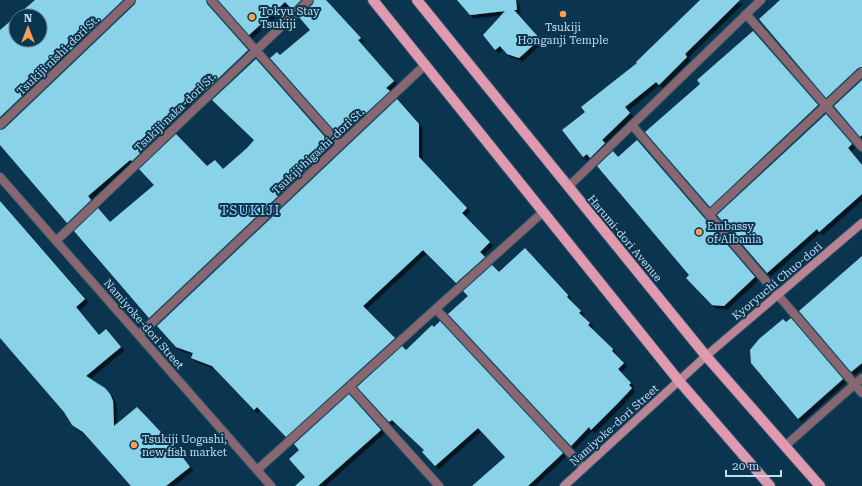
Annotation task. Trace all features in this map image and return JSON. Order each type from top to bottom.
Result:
[{"type":"main road","points":[[373,0],[679,381],[770,486]]},
{"type":"main road","name":"Harumi-dori Avenue","points":[[417,0],[706,356],[820,486]]},
{"type":"street","name":"Tsukiji nishi-dori St.","points":[[0,125],[131,0]]},
{"type":"street","points":[[211,0],[340,145]]},
{"type":"street","name":"Tsukiji naka-dori St.","points":[[56,241],[309,0]]},
{"type":"street","points":[[568,187],[761,0]]},
{"type":"street","points":[[746,14],[862,147]]},
{"type":"street","name":"Tsukiji higashi-dori St.","points":[[139,335],[425,65]]},
{"type":"street","points":[[709,215],[862,72]]},
{"type":"street","points":[[632,125],[862,393]]},
{"type":"street","name":"Namiyoke-dori Street","points":[[0,177],[271,486]]},
{"type":"street","points":[[257,470],[543,212]]},
{"type":"street","name":"Kyoryuchi Chuo-dori","points":[[679,381],[706,356],[862,224]]},
{"type":"street","points":[[436,309],[584,468]]},
{"type":"street","points":[[786,446],[862,378]]},
{"type":"street","name":"Namiyoke-dori Street","points":[[564,486],[679,381]]},
{"type":"street","points":[[350,387],[439,486]]},
{"type":"building","points":[[35,0],[123,0],[0,117],[0,30],[8,23],[8,48],[48,48],[48,8],[26,8]]},
{"type":"building","points":[[136,0],[206,0],[207,4],[248,50],[204,92],[200,88],[165,118],[168,126],[132,161],[130,160],[88,196],[91,200],[67,223],[0,145],[0,130],[4,129],[135,4]]},
{"type":"building","name":"Tokyu Stay Tsukiji","points":[[218,0],[301,0],[292,9],[285,2],[249,35]]},
{"type":"building","points":[[314,0],[326,0],[361,38],[358,40],[394,81],[386,88],[390,91],[340,137],[270,58],[277,52],[280,55],[310,30],[299,17],[313,4]]},
{"type":"building","points":[[457,0],[516,0],[517,10],[514,10],[540,39],[519,58],[507,54],[500,46],[495,50],[483,35],[505,11],[470,15]]},
{"type":"building","points":[[700,0],[740,0],[685,54],[687,57],[659,85],[656,82],[625,107],[630,113],[602,140],[605,143],[590,158],[587,154],[583,157],[562,130],[585,112],[581,107],[637,63],[636,62]]},
{"type":"building","points":[[780,0],[862,0],[862,67],[858,68],[826,98],[759,19]]},
{"type":"building","points":[[753,31],[818,105],[710,207],[645,132],[700,84],[697,80]]},
{"type":"building","points":[[256,59],[332,145],[149,318],[74,231],[98,208],[110,222],[154,185],[139,169],[176,134],[207,166],[215,160],[223,169],[247,148],[254,140],[212,100]]},
{"type":"building","points":[[862,80],[862,135],[860,137],[834,106]]},
{"type":"building","points":[[397,99],[419,124],[419,157],[467,208],[462,213],[490,242],[480,252],[485,257],[456,283],[423,250],[363,306],[395,338],[286,437],[257,407],[254,410],[212,366],[191,358],[193,353],[176,347],[157,326]]},
{"type":"building","points":[[826,114],[852,144],[848,148],[862,165],[862,194],[819,232],[817,229],[767,273],[717,215]]},
{"type":"building","points":[[637,140],[755,277],[724,306],[712,305],[686,278],[689,275],[597,166],[613,151],[618,157]]},
{"type":"building","points":[[0,201],[85,299],[76,307],[99,335],[106,329],[121,347],[86,376],[105,388],[110,394],[113,401],[114,426],[137,407],[175,447],[190,467],[166,486],[131,486],[83,432],[72,425],[64,412],[0,338]]},
{"type":"building","points":[[525,248],[568,295],[567,297],[581,311],[579,313],[590,323],[588,325],[613,349],[612,351],[624,363],[618,369],[631,383],[629,385],[632,388],[618,403],[591,430],[589,427],[571,446],[448,314],[468,296],[463,291],[492,265],[499,272]]},
{"type":"building","points":[[862,256],[862,363],[851,372],[799,311]]},
{"type":"building","points":[[791,318],[843,379],[798,419],[751,363],[750,350],[759,339],[783,319],[786,322]]},
{"type":"building","points":[[440,321],[563,453],[528,486],[472,486],[505,457],[478,428],[435,466],[422,452],[424,450],[392,420],[389,422],[357,387],[402,346],[406,350],[432,325],[434,327]]},
{"type":"building","points":[[349,394],[381,430],[318,486],[295,486],[305,477],[289,459],[299,450],[294,444]]},
{"type":"place","name":"Tsukiji Honganji Temple","points":[[563,14]]},
{"type":"place","name":"Tokyu Stay Tsukiji","points":[[252,17]]},
{"type":"place","name":"Embassy of Albania","points":[[699,232]]},
{"type":"place","name":"Tsukiji Uogashi, new fish market","points":[[134,445]]},
{"type":"district","name":"TSUKIJI","points":[[250,210]]}]
